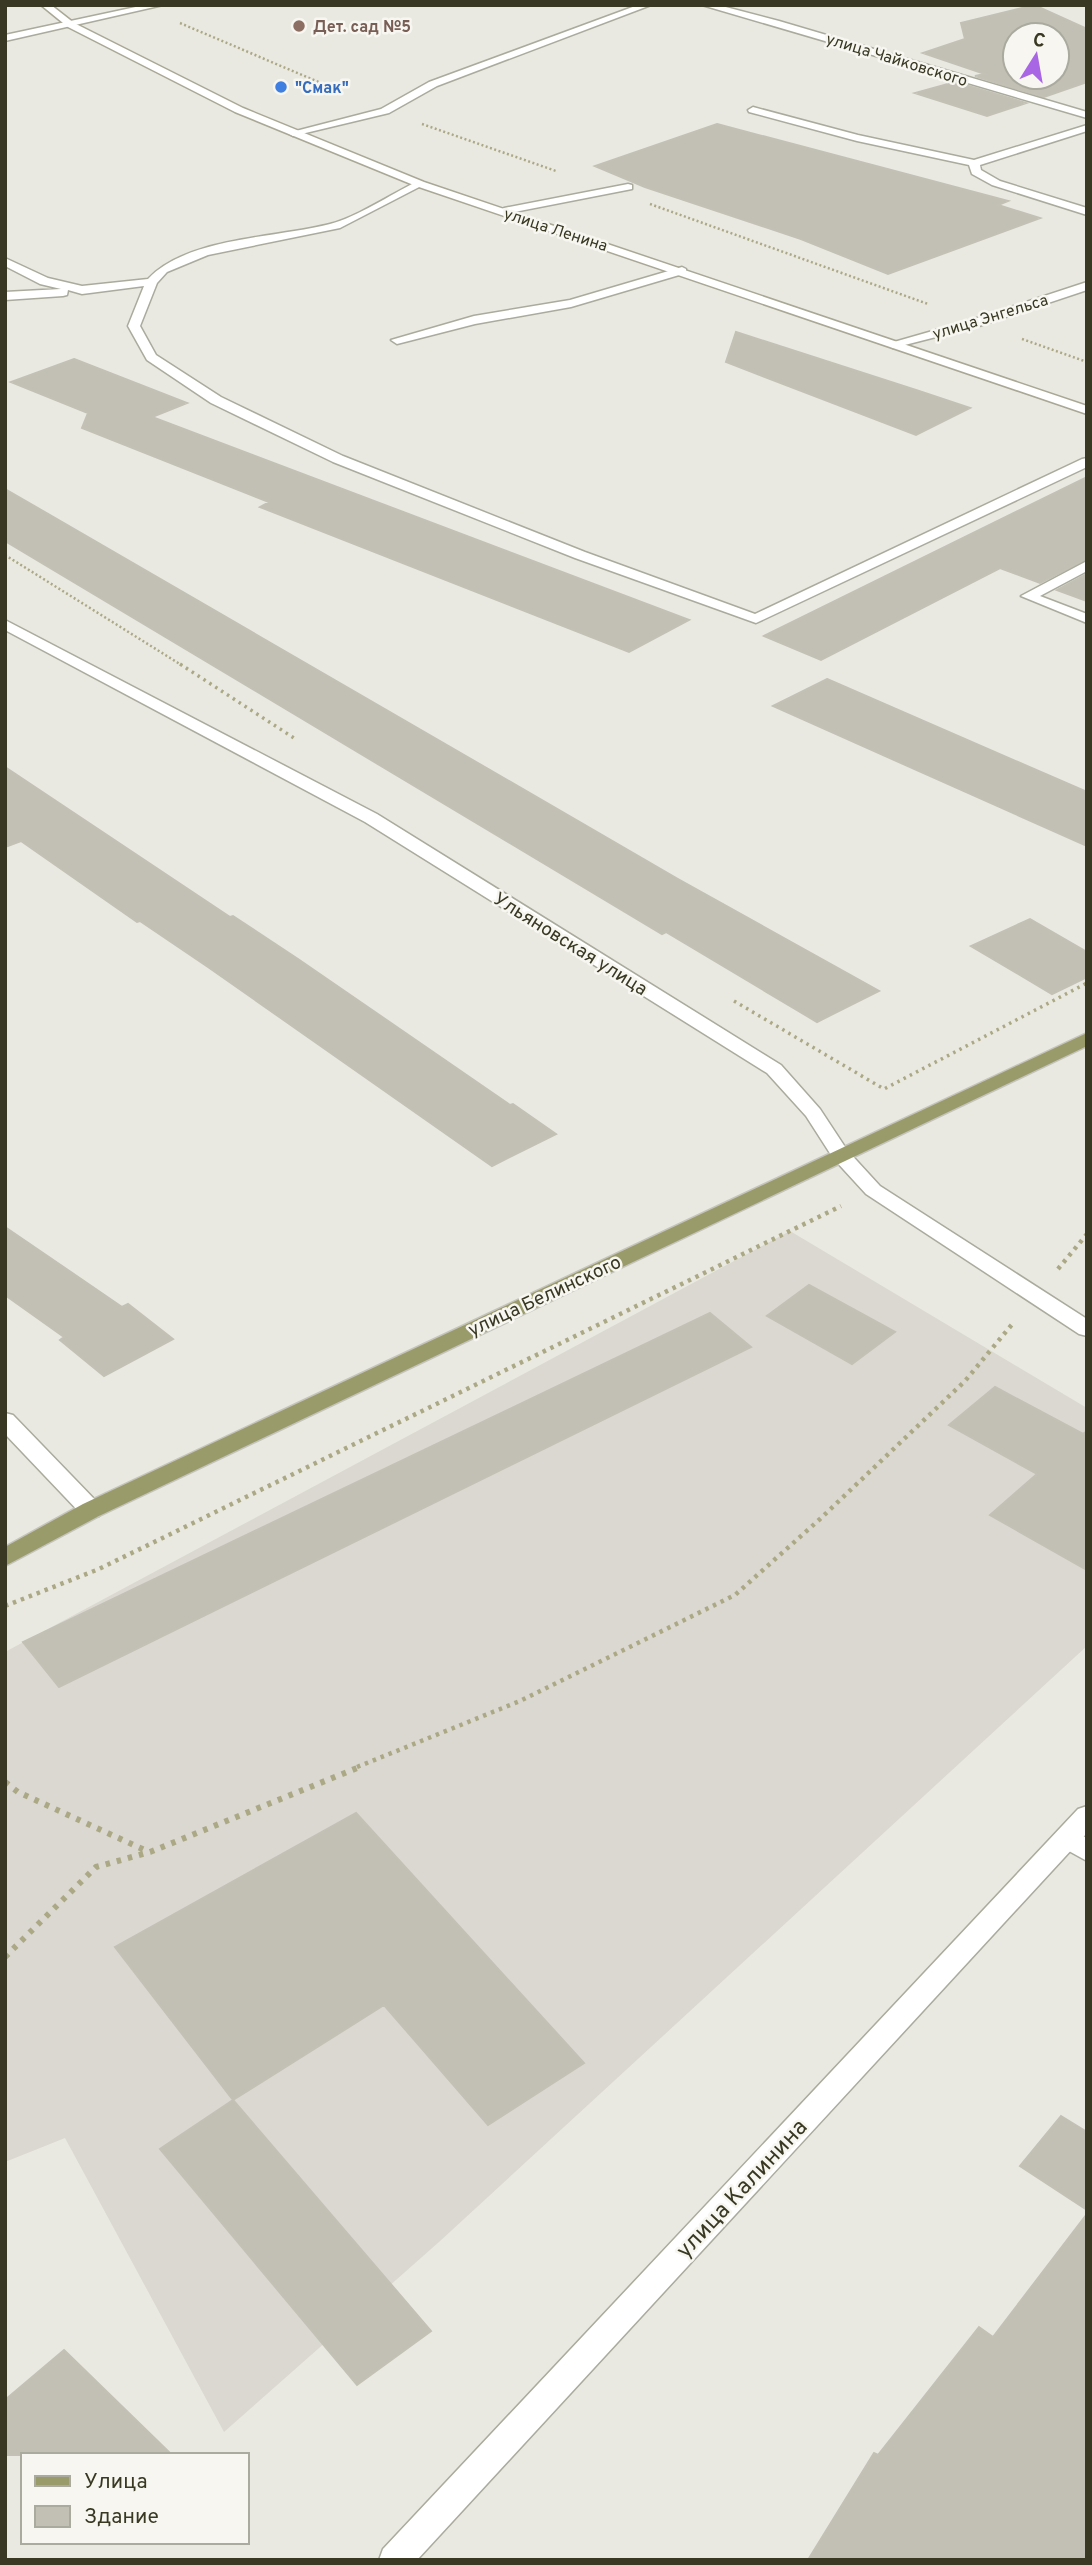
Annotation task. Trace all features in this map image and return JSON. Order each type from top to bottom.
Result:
[{"type":"main road","name":"улица Белинского","points":[[5,1558],[91,1510],[1087,1039]]},
{"type":"street","name":"улица Ленина","points":[[45,5],[71,25],[239,110],[420,184],[1087,410]]},
{"type":"street","points":[[5,38],[159,5]]},
{"type":"street","points":[[293,134],[385,111],[433,84],[647,5]]},
{"type":"street","name":"улица Чайковского","points":[[706,5],[776,23],[1087,115]]},
{"type":"street","points":[[753,110],[857,138],[974,163],[1087,128]]},
{"type":"street","points":[[974,163],[976,172],[996,183],[1087,212]]},
{"type":"street","points":[[420,184],[337,226],[205,252],[163,270],[152,282],[134,326],[152,357],[216,400],[338,459],[580,555],[756,619],[1087,462]]},
{"type":"street","points":[[504,211],[628,187]]},
{"type":"street","points":[[5,261],[44,281],[82,290]]},
{"type":"street","points":[[397,340],[486,317],[571,303],[682,271]]},
{"type":"street","points":[[5,296],[152,282]]},
{"type":"street","name":"улица Энгельса","points":[[893,344],[975,323],[1087,286]]},
{"type":"street","points":[[1087,565],[1028,596],[1087,619]]},
{"type":"street","name":"Ульяновская улица","points":[[5,624],[371,818],[774,1069],[813,1113],[840,1154],[873,1190],[1087,1329]]},
{"type":"street","points":[[5,1419],[91,1510]]},
{"type":"street","name":"улица Калинина","points":[[395,2560],[1077,1845],[1087,1816]]},
{"type":"path","points":[[884,1089],[1087,983]]},
{"type":"path","points":[[5,1606],[99,1569],[873,1190]]},
{"type":"path","points":[[5,1957],[96,1867],[150,1852],[520,1701],[735,1595],[820,1519],[965,1381],[1087,1234]]},
{"type":"path","points":[[5,1782],[18,1792],[150,1852]]},
{"type":"shaded area","points":[[790,1231],[1087,1408],[1087,1646],[439,2242],[224,2432],[65,2138],[5,2162],[5,1652]]},
{"type":"building","points":[[1034,5],[1069,21],[1001,21],[1001,84],[975,76],[985,74],[923,53],[965,39],[961,23]]},
{"type":"building","points":[[1071,22],[1087,29],[1087,82],[1071,88]]},
{"type":"building","points":[[955,82],[1026,103],[987,116],[915,93]]},
{"type":"building","points":[[1024,91],[1061,91],[1044,97]]},
{"type":"building","points":[[717,124],[1008,201],[998,205],[1040,218],[888,274],[801,239],[645,187],[595,166]]},
{"type":"building","points":[[736,332],[970,408],[916,435],[726,362]]},
{"type":"building","points":[[74,359],[187,403],[152,417],[689,620],[629,652],[260,507],[269,502],[82,428],[88,413],[11,382]]},
{"type":"building","points":[[1087,477],[1087,559],[1040,583],[1000,568],[821,660],[764,636]]},
{"type":"building","points":[[5,489],[678,879],[879,991],[817,1022],[666,932],[662,934],[5,541]]},
{"type":"building","points":[[1087,574],[1087,601],[1057,590]]},
{"type":"building","points":[[827,679],[1087,792],[1087,846],[773,706]]},
{"type":"building","points":[[5,767],[230,917],[233,916],[298,959],[556,1134],[492,1166],[208,967],[140,921],[137,922],[21,841],[5,847]]},
{"type":"building","points":[[1030,919],[1087,952],[1087,977],[1052,994],[971,946]]},
{"type":"building","points":[[5,1227],[122,1307],[128,1304],[173,1339],[104,1376],[60,1340],[64,1337],[5,1295]]},
{"type":"building","points":[[809,1285],[895,1332],[852,1364],[767,1316]]},
{"type":"building","points":[[710,1313],[751,1347],[59,1687],[23,1642]]},
{"type":"building","points":[[995,1387],[1083,1434],[1087,1431],[1087,1570],[990,1515],[1037,1474],[949,1425]]},
{"type":"building","points":[[356,1813],[584,2063],[488,2125],[384,2005],[233,2100],[115,1947]]},
{"type":"building","points":[[233,2100],[431,2331],[357,2385],[160,2149]]},
{"type":"building","points":[[1061,2116],[1087,2132],[1087,2210],[1020,2166]]},
{"type":"building","points":[[1087,2214],[1087,2560],[808,2560],[874,2453],[878,2455],[979,2327],[993,2337]]},
{"type":"building","points":[[64,2350],[170,2453],[5,2455],[5,2400]]},
{"type":"place","name":"Дет. сад №5","points":[[299,26]]},
{"type":"place","name":"\"Смак\"","points":[[281,87]]}]
